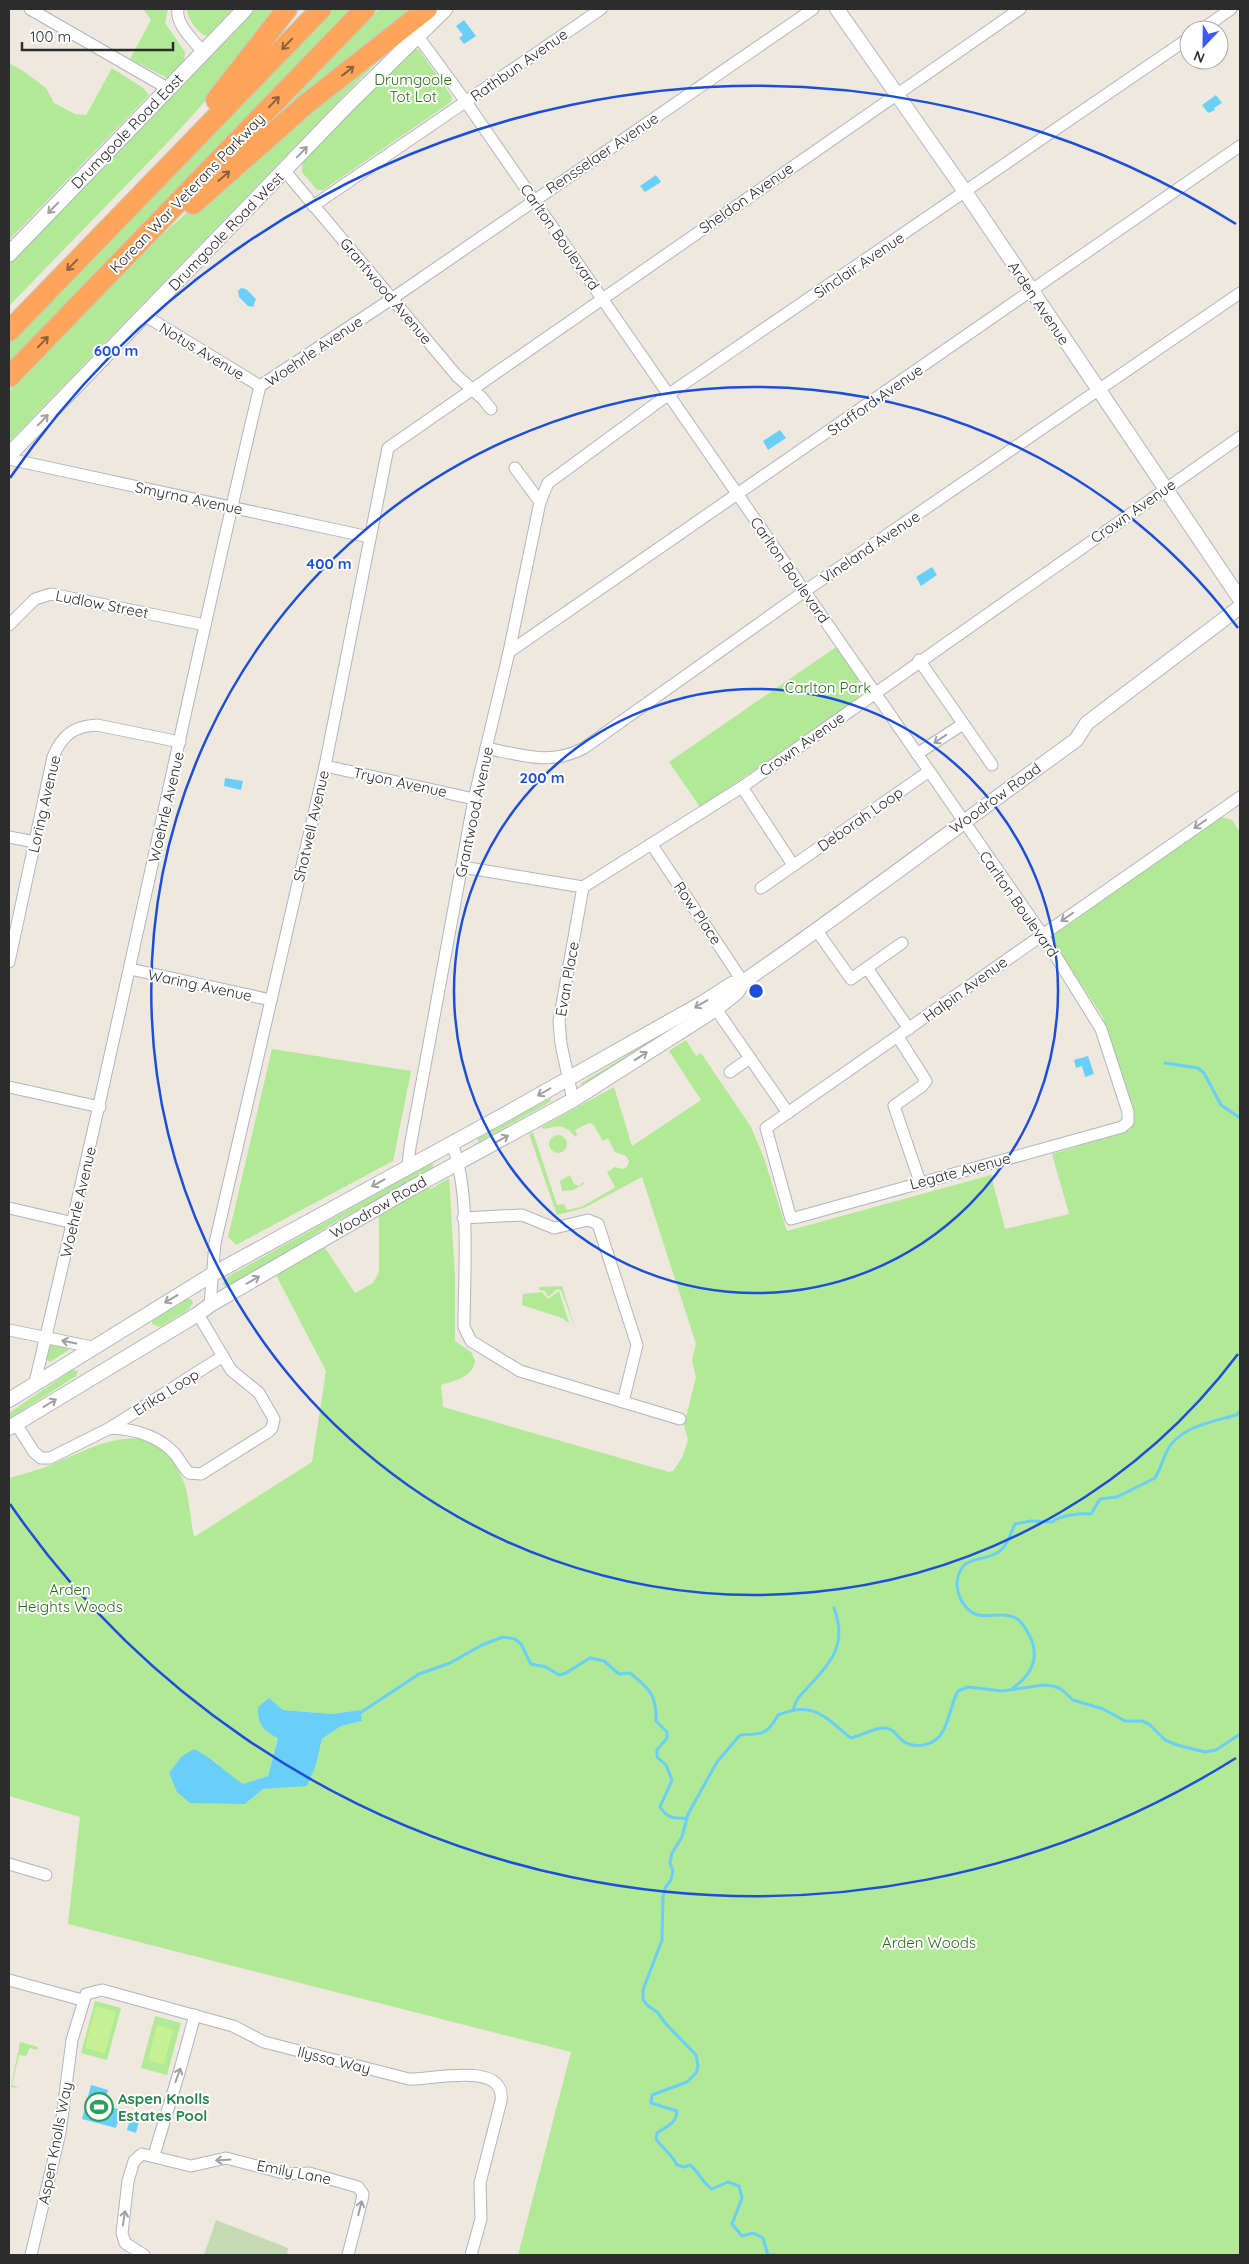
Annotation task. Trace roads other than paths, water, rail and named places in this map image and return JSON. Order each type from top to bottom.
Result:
[{"type":"highway","points":[[130,205],[170,153],[218,98],[287,9]]},
{"type":"highway","points":[[9,331],[320,9]]},
{"type":"highway","name":"Korean War Veterans Parkway","points":[[9,377],[365,9]]},
{"type":"highway","points":[[131,250],[180,215],[288,119],[427,9]]},
{"type":"main road","name":"Drumgoole Road East","points":[[9,254],[245,9]]},
{"type":"main road","name":"Drumgoole Road West","points":[[9,455],[284,170],[445,9]]},
{"type":"street","points":[[30,9],[169,89]]},
{"type":"street","points":[[178,9],[179,20],[203,52]]},
{"type":"street","name":"Rathbun Avenue","points":[[314,206],[601,9]]},
{"type":"street","name":"Rensselaer Avenue","points":[[393,298],[813,9]]},
{"type":"street","name":"Arden Avenue","points":[[837,9],[966,192],[1031,292],[1167,487],[1240,599]]},
{"type":"street","name":"Sheldon Avenue","points":[[472,388],[1020,9]]},
{"type":"street","points":[[1216,20],[1232,9]]},
{"type":"street","name":"Carlton Boulevard","points":[[417,35],[466,102],[875,692],[962,822],[1042,934],[1101,1029],[1128,1112],[1128,1122]]},
{"type":"street","name":"Sinclair Avenue","points":[[540,502],[544,490],[553,477],[669,394],[1179,45]]},
{"type":"street","name":"Stafford Avenue","points":[[509,652],[1240,146]]},
{"type":"street","name":"Grantwood Avenue","points":[[284,170],[457,376],[472,388],[491,409]]},
{"type":"street","name":"Vineland Avenue","points":[[486,748],[548,759],[573,753],[805,591],[1240,293]]},
{"type":"street","name":"Woehrle Avenue","points":[[35,1382],[74,1223],[231,508],[260,386],[393,298]]},
{"type":"street","name":"Notus Avenue","points":[[144,315],[260,386]]},
{"type":"street","name":"Shotwell Avenue","points":[[210,1304],[215,1243],[325,766],[388,448],[472,388]]},
{"type":"street","name":"Crown Avenue","points":[[583,887],[742,787],[919,660],[1240,437]]},
{"type":"street","name":"Smyrna Avenue","points":[[9,459],[369,537]]},
{"type":"street","points":[[515,468],[540,502]]},
{"type":"street","name":"Grantwood Avenue","points":[[408,1166],[474,799],[509,652],[540,502]]},
{"type":"street","name":"Ludlow Street","points":[[9,625],[35,599],[51,594],[205,625]]},
{"type":"street","name":"Woodrow Road","points":[[9,1400],[35,1382],[213,1274],[408,1166],[452,1144],[732,984],[743,982],[818,931],[962,822],[1076,740],[1087,724],[1240,607]]},
{"type":"street","points":[[919,660],[992,765]]},
{"type":"street","points":[[917,754],[963,724]]},
{"type":"street","name":"Loring Avenue","points":[[9,960],[54,757],[66,734],[85,726],[97,725],[180,742]]},
{"type":"street","name":"Tryon Avenue","points":[[325,766],[474,799]]},
{"type":"street","name":"Deborah Loop","points":[[761,888],[928,772]]},
{"type":"street","points":[[742,787],[793,865]]},
{"type":"street","name":"Halpin Avenue","points":[[791,1219],[766,1128],[1240,797]]},
{"type":"street","points":[[9,836],[35,842]]},
{"type":"street","name":"Row Place","points":[[652,845],[743,982]]},
{"type":"street","points":[[462,867],[583,887]]},
{"type":"street","name":"Evan Place","points":[[573,1100],[559,1021],[583,887]]},
{"type":"street","points":[[818,931],[852,979],[902,943]]},
{"type":"street","points":[[867,968],[909,1029]]},
{"type":"street","name":"Waring Avenue","points":[[130,969],[271,1000]]},
{"type":"street","name":"Woodrow Road","points":[[13,1426],[198,1314],[210,1304],[459,1162],[573,1100],[716,1009],[738,992],[743,982]]},
{"type":"street","points":[[716,1009],[788,1113]]},
{"type":"street","points":[[898,1037],[926,1081],[894,1106],[920,1182]]},
{"type":"street","points":[[730,1072],[750,1058]]},
{"type":"street","points":[[9,1087],[100,1107]]},
{"type":"street","name":"Legate Avenue","points":[[791,1219],[1122,1127],[1128,1122]]},
{"type":"street","points":[[452,1144],[459,1162],[463,1218],[464,1328],[468,1337],[520,1371],[680,1419]]},
{"type":"street","points":[[9,1208],[74,1223]]},
{"type":"street","points":[[463,1218],[522,1215],[554,1228],[588,1220],[598,1224],[637,1344],[623,1402]]},
{"type":"street","name":"Erika Loop","points":[[110,1428],[132,1430],[160,1440],[176,1455],[189,1473],[197,1475],[268,1432],[274,1424],[273,1414],[259,1393],[231,1370],[198,1314]]},
{"type":"street","points":[[9,1330],[92,1347]]},
{"type":"street","name":"Erika Loop","points":[[13,1426],[37,1456],[46,1459],[110,1428],[223,1356]]},
{"type":"street","points":[[9,1864],[46,1875]]},
{"type":"street","points":[[9,1980],[82,2000]]},
{"type":"street","name":"Ilyssa Way","points":[[82,2000],[90,1992],[102,1990],[240,2028],[264,2042],[409,2079],[458,2073],[482,2078],[499,2086],[502,2091],[501,2101],[480,2183],[481,2219],[472,2255]]},
{"type":"street","name":"Aspen Knolls Way","points":[[31,2255],[60,2133],[72,2040],[82,2000]]},
{"type":"street","points":[[144,2255],[125,2243],[122,2238],[127,2186],[134,2161],[142,2154],[154,2155],[180,2073],[194,2015]]},
{"type":"street","name":"Emily Lane","points":[[154,2155],[191,2166],[226,2158],[287,2174],[309,2173],[358,2187],[363,2194],[348,2255]]},
{"type":"water","points":[[464,20],[476,36],[464,44],[459,38],[463,35],[456,26]]},
{"type":"water","points":[[1216,95],[1222,103],[1214,108],[1215,110],[1208,113],[1202,105]]},
{"type":"water","points":[[656,175],[661,182],[645,192],[640,186]]},
{"type":"water","points":[[241,288],[246,289],[256,299],[253,307],[248,306],[239,297],[238,291]]},
{"type":"water","points":[[780,430],[786,438],[768,450],[763,441]]},
{"type":"water","points":[[932,567],[937,575],[921,586],[916,577]]},
{"type":"water","points":[[225,778],[243,781],[241,790],[224,786]]},
{"type":"water","points":[[1088,1056],[1094,1074],[1085,1077],[1082,1066],[1076,1068],[1074,1060]]},
{"type":"water","points":[[269,1698],[283,1710],[332,1714],[360,1710],[362,1721],[341,1726],[322,1739],[316,1765],[307,1786],[263,1789],[245,1804],[190,1803],[177,1792],[169,1773],[182,1756],[194,1749],[243,1784],[268,1776],[278,1738],[262,1727],[258,1707]]},
{"type":"water","name":"Aspen Knolls Estates Pool","points":[[91,2085],[108,2090],[104,2105],[121,2110],[116,2128],[82,2119]]},
{"type":"water","points":[[132,2112],[141,2114],[136,2133],[127,2130]]},
{"type":"waterway","points":[[1165,1063],[1198,1068],[1204,1073],[1221,1105],[1240,1118]]},
{"type":"waterway","points":[[1013,1688],[1026,1677],[1033,1664],[1034,1649],[1032,1641],[1024,1626],[1016,1618],[1001,1615],[980,1615],[973,1613],[967,1608],[961,1600],[957,1587],[962,1567],[967,1563],[1000,1551],[1006,1544],[1015,1524],[1031,1521],[1052,1522],[1065,1516],[1091,1514],[1100,1499],[1117,1497],[1155,1478],[1171,1444],[1178,1437],[1196,1427],[1236,1415],[1240,1412]]},
{"type":"waterway","points":[[793,1711],[799,1697],[825,1668],[835,1651],[839,1631],[834,1608]]},
{"type":"waterway","points":[[360,1713],[419,1674],[450,1663],[482,1645],[503,1637],[515,1639],[521,1644],[531,1664],[546,1667],[559,1675],[566,1673],[590,1658],[604,1661],[619,1674],[630,1673],[651,1693],[655,1705],[656,1721],[667,1732],[667,1738],[657,1750],[657,1757],[666,1765],[672,1780],[660,1807],[665,1814],[671,1817],[687,1818]]},
{"type":"waterway","points":[[775,2255],[768,2255],[763,2238],[753,2233],[742,2236],[732,2224],[742,2198],[739,2186],[728,2182],[712,2189],[690,2165],[684,2167],[677,2165],[656,2139],[657,2133],[673,2122],[677,2111],[651,2103],[652,2095],[687,2082],[696,2073],[698,2066],[696,2055],[643,1999],[643,1990],[662,1940],[663,1897],[673,1871],[670,1863],[672,1853],[682,1837],[688,1814],[717,1762],[740,1735],[763,1732],[770,1727],[778,1715],[801,1709],[819,1713],[851,1738],[885,1728],[893,1731],[908,1744],[925,1745],[940,1736],[958,1691],[968,1687],[1002,1691],[1043,1685],[1061,1689],[1073,1700],[1103,1709],[1125,1721],[1142,1721],[1149,1724],[1165,1740],[1205,1752],[1216,1750],[1240,1734]]},
{"type":"place","name":"Aspen Knolls Estates Pool","points":[[99,2107]]},
{"type":"park label","name":"Drumgoole Tot Lot","points":[[413,88]]},
{"type":"park label","name":"Carlton Park","points":[[828,687]]},
{"type":"park label","name":"Arden Heights Woods","points":[[70,1598]]},
{"type":"park label","name":"Arden Woods","points":[[929,1942]]}]
